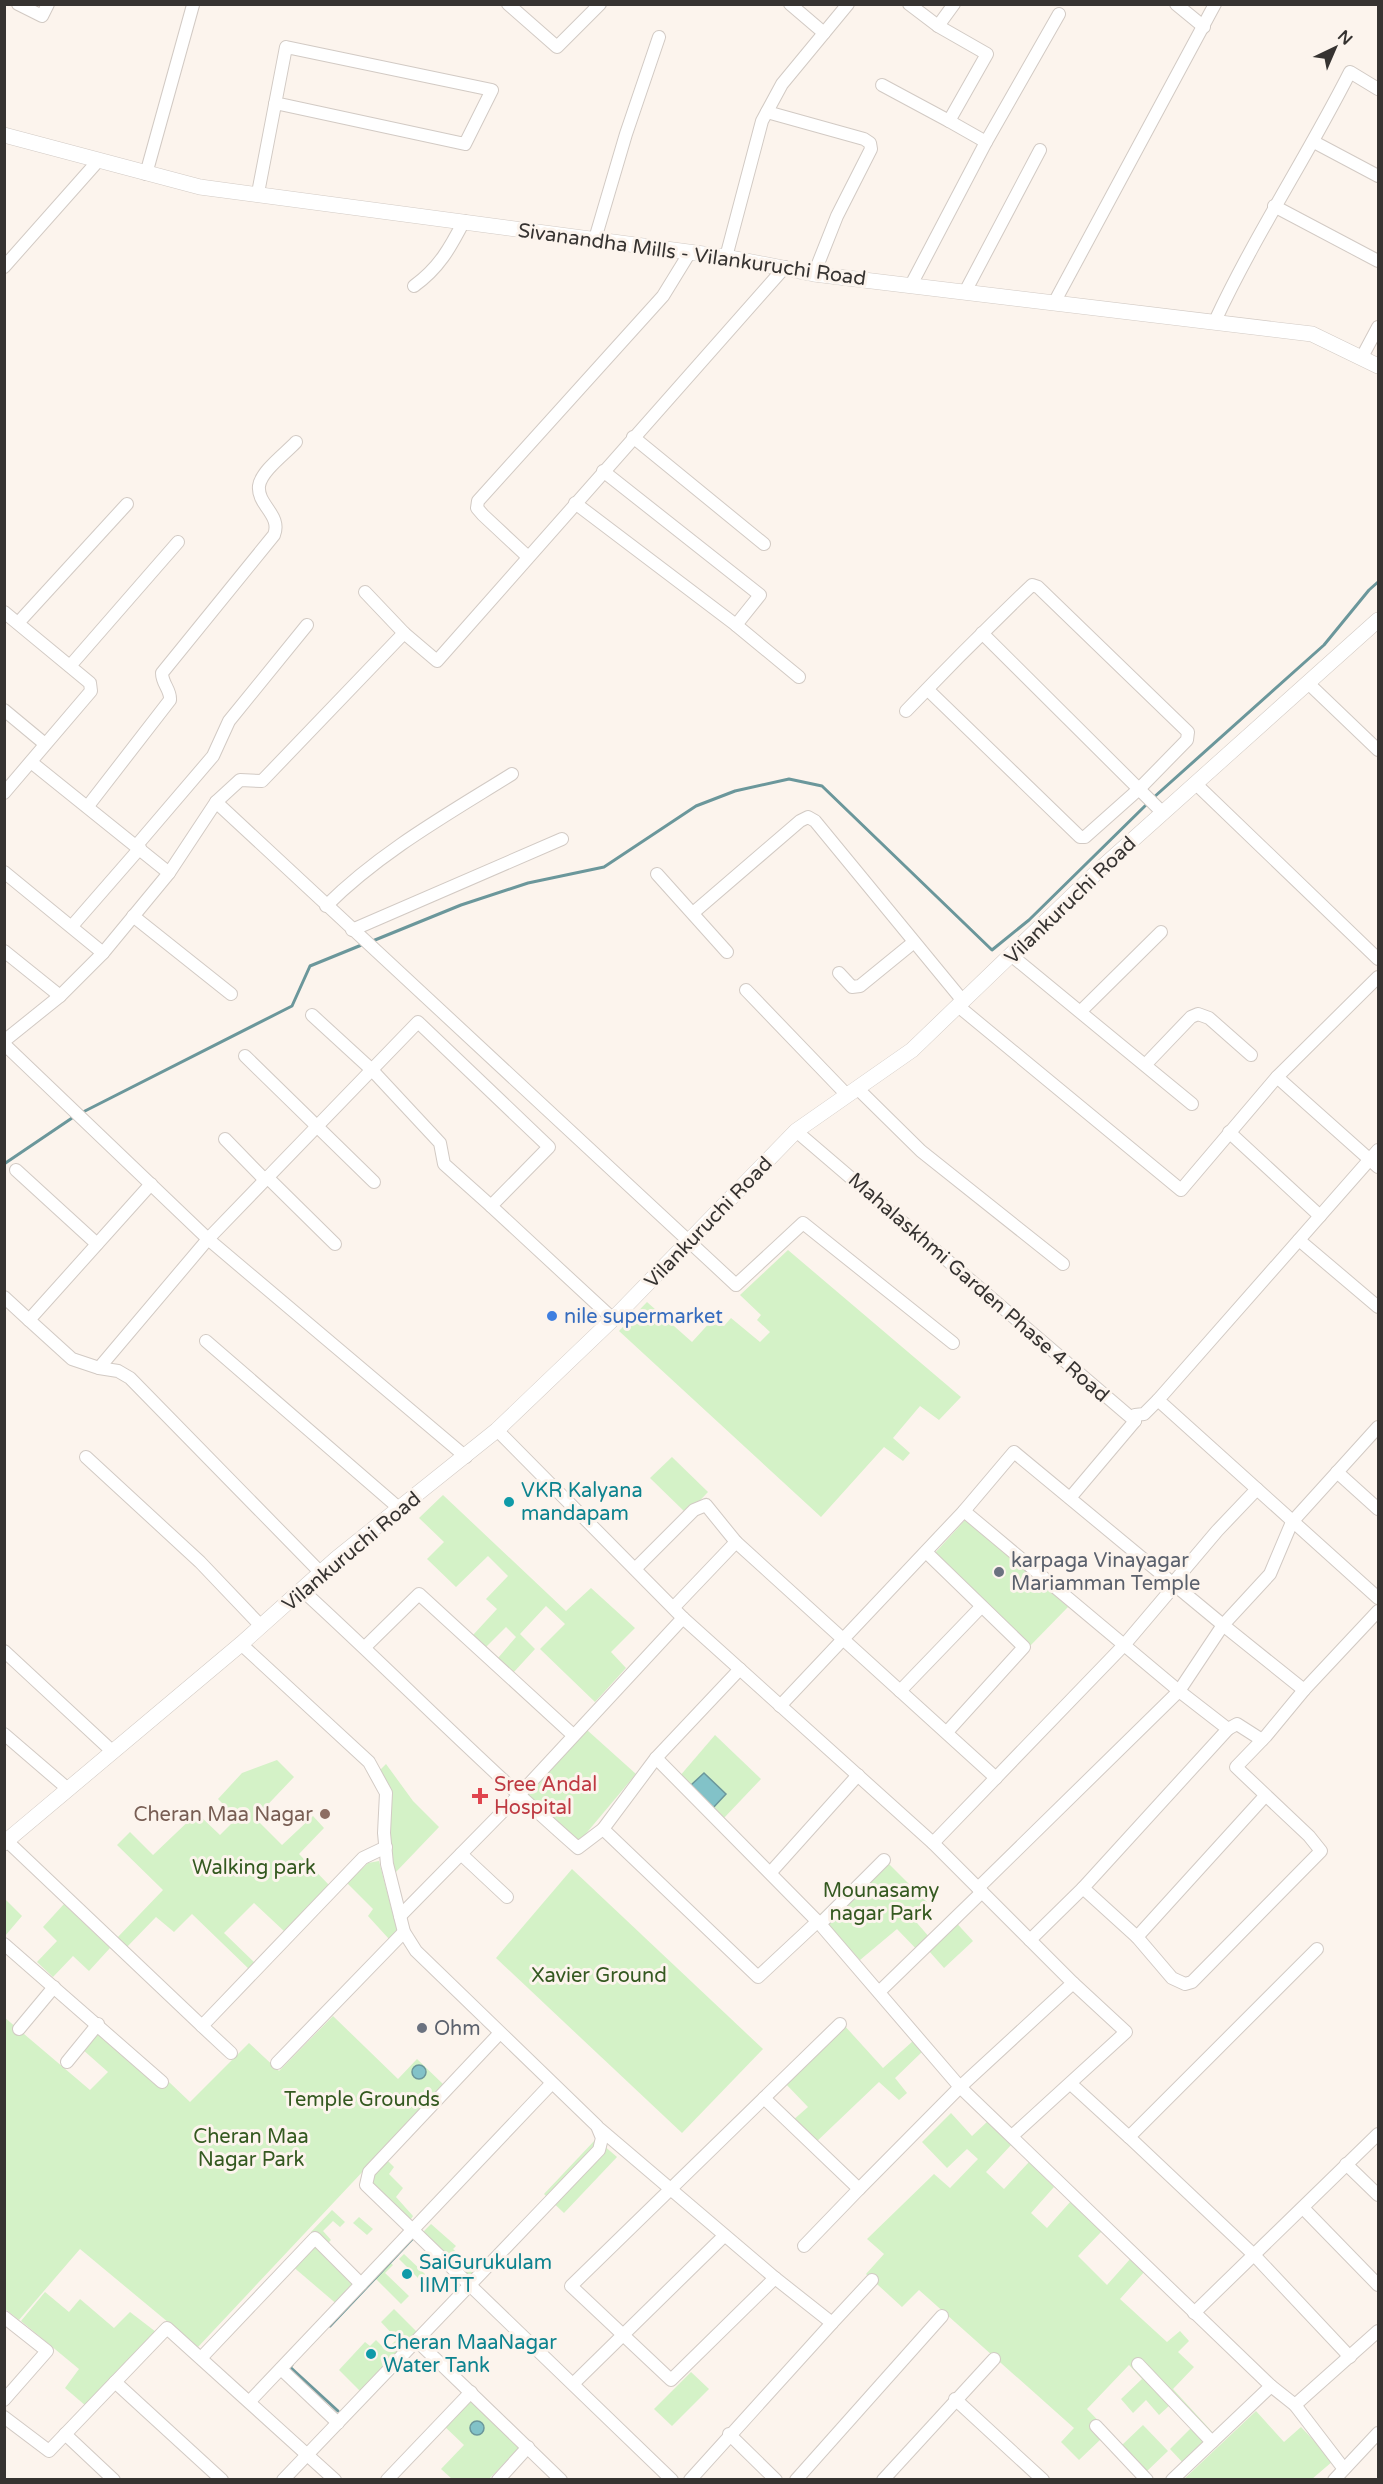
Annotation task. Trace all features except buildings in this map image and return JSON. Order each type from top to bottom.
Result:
[{"type":"main road","name":"Sivanandha Mills - Vilankuruchi Road","points":[[4,135],[200,187],[726,257],[814,274],[1311,334],[1378,366]]},
{"type":"main road","name":"Vilankuruchi Road","points":[[6,1842],[241,1644],[321,1573],[497,1430],[613,1319],[796,1131],[912,1050],[1099,870],[1197,785],[1378,620]]},
{"type":"street","points":[[18,4],[42,16],[48,4]]},
{"type":"street","points":[[508,4],[557,47],[600,4]]},
{"type":"street","points":[[790,4],[824,33]]},
{"type":"street","points":[[726,257],[762,120],[782,84],[848,4]]},
{"type":"street","points":[[909,4],[938,26],[987,54],[949,121]]},
{"type":"street","points":[[938,26],[954,4]]},
{"type":"street","points":[[1176,4],[1204,27]]},
{"type":"street","points":[[1054,303],[1215,4]]},
{"type":"street","points":[[146,174],[193,5]]},
{"type":"street","points":[[911,285],[986,142],[1059,14]]},
{"type":"street","points":[[595,239],[626,134],[659,37]]},
{"type":"street","points":[[258,193],[275,103],[286,47],[492,90],[465,144],[275,103]]},
{"type":"street","points":[[1215,321],[1274,206],[1314,142],[1350,72],[1378,88]]},
{"type":"street","points":[[882,85],[986,142]]},
{"type":"street","points":[[767,112],[864,139],[870,144],[871,149],[837,216],[814,274]]},
{"type":"street","points":[[1314,142],[1378,176]]},
{"type":"street","points":[[965,292],[1040,150]]},
{"type":"street","points":[[4,267],[98,160]]},
{"type":"street","points":[[1274,206],[1378,261]]},
{"type":"street","points":[[414,286],[431,274],[443,259],[464,221]]},
{"type":"street","points":[[528,557],[483,515],[477,508],[478,501],[663,296],[690,252]]},
{"type":"street","points":[[365,591],[404,633],[437,660],[785,267]]},
{"type":"street","points":[[1362,357],[1378,327]]},
{"type":"street","points":[[633,437],[764,544]]},
{"type":"street","points":[[88,807],[170,700],[171,696],[162,681],[162,674],[274,535],[276,523],[261,495],[259,486],[264,476],[296,442]]},
{"type":"street","points":[[603,471],[760,595],[736,625]]},
{"type":"street","points":[[575,503],[736,625],[799,677]]},
{"type":"street","points":[[18,623],[127,504]]},
{"type":"street","points":[[70,666],[178,542]]},
{"type":"street","points":[[906,711],[927,689],[982,633],[1032,585],[1038,587],[1188,732],[1187,740],[1141,792],[1085,837],[1080,837],[927,689]]},
{"type":"street","points":[[4,612],[90,683],[91,691],[4,793]]},
{"type":"street","points":[[72,926],[213,756],[229,721],[307,625]]},
{"type":"street","points":[[404,633],[262,781],[240,780],[216,802],[169,873],[104,952],[60,996],[4,1042],[208,1239],[466,1457]]},
{"type":"street","points":[[982,633],[1163,813]]},
{"type":"street","points":[[1308,683],[1378,750]]},
{"type":"street","points":[[4,710],[45,744]]},
{"type":"street","points":[[31,762],[139,846],[169,873]]},
{"type":"street","points":[[326,906],[352,880],[376,862],[512,774]]},
{"type":"street","points":[[1197,785],[1378,960]]},
{"type":"street","points":[[216,802],[687,1243],[736,1285],[803,1223],[953,1343]]},
{"type":"street","points":[[693,913],[800,820],[808,817],[815,821],[914,942],[960,1004],[1181,1190],[1277,1077],[1378,977]]},
{"type":"street","points":[[352,930],[562,839]]},
{"type":"street","points":[[4,872],[104,952]]},
{"type":"street","points":[[657,874],[727,952]]},
{"type":"street","points":[[133,916],[231,994]]},
{"type":"street","points":[[1081,1011],[1161,932]]},
{"type":"street","points":[[839,973],[852,987],[860,986],[914,942]]},
{"type":"street","points":[[4,951],[60,996]]},
{"type":"street","points":[[1012,956],[1192,1104]]},
{"type":"street","points":[[746,990],[852,1092],[921,1151],[1064,1264]]},
{"type":"street","points":[[1146,1064],[1191,1017],[1198,1014],[1209,1018],[1251,1055]]},
{"type":"street","points":[[312,1015],[372,1070],[441,1143],[444,1164],[613,1319]]},
{"type":"street","points":[[99,1368],[208,1239],[418,1022],[549,1147],[491,1206]]},
{"type":"street","points":[[245,1056],[374,1182]]},
{"type":"street","points":[[1070,1498],[1135,1421],[1135,1414],[1144,1414],[1158,1400],[1320,1216],[1376,1159],[1277,1077]]},
{"type":"street","name":"Mahalaskhmi Garden Phase 4 Road","points":[[796,1131],[1135,1421]]},
{"type":"street","points":[[1229,1132],[1320,1216]]},
{"type":"street","points":[[225,1139],[335,1244]]},
{"type":"street","points":[[16,1170],[97,1244]]},
{"type":"street","points":[[29,1320],[151,1184]]},
{"type":"street","points":[[1299,1240],[1378,1307]]},
{"type":"street","points":[[4,1297],[72,1359],[99,1368],[118,1371],[130,1378],[321,1573]]},
{"type":"street","points":[[206,1341],[400,1509]]},
{"type":"street","points":[[1158,1400],[1378,1598]]},
{"type":"street","points":[[879,1992],[1179,1691],[1223,1625],[1270,1574],[1292,1522],[1378,1427]]},
{"type":"street","points":[[497,1430],[683,1618],[933,1843],[1073,1983],[1126,2032],[1012,2136]]},
{"type":"street","points":[[780,1706],[964,1511],[1014,1452],[1304,1690]]},
{"type":"street","points":[[86,1457],[200,1562],[261,1626]]},
{"type":"street","points":[[1338,1472],[1378,1509]]},
{"type":"street","points":[[933,1843],[1125,1644],[1216,1531],[1257,1490]]},
{"type":"street","points":[[635,1569],[693,1509],[706,1505],[736,1542],[996,1778]]},
{"type":"street","points":[[964,1511],[1228,1730]]},
{"type":"street","points":[[674,1607],[736,1542]]},
{"type":"street","points":[[926,1552],[1024,1647],[947,1732]]},
{"type":"street","points":[[302,1590],[365,1647],[518,1796],[578,1848],[603,1829],[656,1758],[740,1669]]},
{"type":"street","points":[[365,1647],[419,1594],[573,1736]]},
{"type":"street","points":[[900,1691],[981,1607]]},
{"type":"street","points":[[1083,1888],[1137,1937],[1172,1978],[1185,1984],[1192,1983],[1321,1851],[1236,1767],[1378,1611]]},
{"type":"street","points":[[400,1916],[518,1796],[683,1618]]},
{"type":"street","points":[[241,1644],[369,1762],[386,1793],[386,1847],[404,1932],[416,1951],[499,2034],[597,2126],[724,2236],[832,2323]]},
{"type":"street","points":[[4,1651],[113,1752]]},
{"type":"street","points":[[1030,1940],[1083,1888],[1228,1730],[1237,1724],[1262,1740]]},
{"type":"street","points":[[4,1734],[68,1789]]},
{"type":"street","points":[[656,1758],[771,1872],[879,1992],[960,2087],[1194,2313],[1271,2386],[1295,2405],[1331,2455],[1341,2475],[1378,2433]]},
{"type":"street","points":[[771,1872],[858,1775]]},
{"type":"street","points":[[1137,1937],[1265,1796]]},
{"type":"street","points":[[603,1829],[758,1977],[884,1860]]},
{"type":"street","points":[[6,1842],[231,2053]]},
{"type":"street","points":[[202,2026],[363,1858],[386,1847]]},
{"type":"street","points":[[461,1854],[507,1897]]},
{"type":"street","points":[[277,2063],[404,1932]]},
{"type":"street","points":[[5,1945],[162,2082]]},
{"type":"street","points":[[1129,2137],[1317,1949]]},
{"type":"street","points":[[804,2246],[960,2087],[1073,1983]]},
{"type":"street","points":[[19,2029],[54,1987]]},
{"type":"street","points":[[67,2062],[98,2024]]},
{"type":"street","points":[[775,2278],[671,2380],[571,2286],[840,2024]]},
{"type":"street","points":[[499,2034],[369,2172],[366,2185],[472,2284],[672,2480]]},
{"type":"street","points":[[250,2402],[552,2084]]},
{"type":"street","points":[[1071,2084],[1254,2255],[1350,2357]]},
{"type":"street","points":[[764,2098],[859,2189]]},
{"type":"street","points":[[283,2480],[599,2150],[602,2138],[597,2126]]},
{"type":"street","points":[[1194,2313],[1304,2209],[1378,2134]]},
{"type":"street","points":[[1346,2164],[1378,2195]]},
{"type":"street","points":[[1304,2209],[1378,2285]]},
{"type":"street","points":[[574,2383],[724,2236]]},
{"type":"street","points":[[201,2358],[315,2238],[361,2284]]},
{"type":"street","points":[[690,2480],[729,2434],[872,2280]]},
{"type":"street","points":[[796,2480],[942,2316]]},
{"type":"street","points":[[4,2317],[47,2351],[4,2400]]},
{"type":"street","points":[[4,2416],[49,2451],[167,2328],[335,2480]]},
{"type":"street","points":[[1295,2405],[1378,2331]]},
{"type":"street","points":[[417,2341],[561,2480]]},
{"type":"street","points":[[883,2480],[994,2359]]},
{"type":"street","points":[[1138,2364],[1212,2442]]},
{"type":"street","points":[[281,2369],[338,2423]]},
{"type":"street","points":[[115,2382],[222,2480]]},
{"type":"street","points":[[1172,2480],[1271,2386]]},
{"type":"street","points":[[387,2480],[471,2392]]},
{"type":"street","points":[[955,2399],[1043,2480]]},
{"type":"street","points":[[1096,2426],[1147,2480]]},
{"type":"street","points":[[65,2434],[114,2480]]},
{"type":"street","points":[[729,2434],[776,2480]]},
{"type":"street","points":[[498,2480],[528,2447]]},
{"type":"green space","points":[[788,1250],[961,1397],[939,1420],[920,1406],[893,1438],[910,1453],[903,1461],[884,1447],[821,1517],[619,1331],[647,1302],[692,1342],[713,1319],[724,1326],[731,1318],[760,1342],[770,1332],[757,1320],[761,1315],[740,1295]]},
{"type":"green space","points":[[672,1457],[708,1492],[687,1514],[650,1478]]},
{"type":"green space","points":[[443,1495],[566,1611],[591,1588],[635,1628],[611,1652],[626,1668],[595,1702],[540,1649],[565,1624],[546,1606],[520,1634],[535,1649],[513,1673],[498,1658],[516,1637],[506,1627],[485,1648],[473,1635],[497,1609],[486,1599],[508,1576],[488,1556],[456,1587],[427,1559],[444,1542],[419,1518]]},
{"type":"green space","points":[[966,1519],[1068,1607],[1029,1647],[934,1554]]},
{"type":"green space","points":[[587,1730],[636,1774],[578,1843],[525,1796]]},
{"type":"green space","points":[[715,1735],[761,1779],[723,1819],[679,1777]]},
{"type":"green space","name":"Walking park","points":[[277,1760],[294,1777],[255,1818],[282,1845],[313,1816],[324,1828],[299,1854],[330,1886],[285,1932],[254,1903],[224,1933],[257,1965],[251,1971],[192,1914],[174,1932],[156,1917],[126,1948],[116,1939],[163,1890],[117,1845],[130,1832],[153,1855],[197,1813],[220,1835],[237,1818],[218,1799],[242,1773]]},
{"type":"green space","points":[[386,1764],[413,1801],[439,1827],[395,1873],[380,1770]]},
{"type":"green space","name":"Mounasamy nagar Park","points":[[882,1857],[927,1902],[911,1916],[930,1938],[951,1917],[973,1941],[944,1968],[929,1951],[923,1956],[897,1929],[860,1960],[819,1915]]},
{"type":"green space","points":[[379,1861],[397,1930],[389,1939],[368,1916],[373,1909],[347,1883],[368,1863]]},
{"type":"green space","name":"Xavier Ground","points":[[572,1869],[763,2049],[682,2133],[496,1958]]},
{"type":"green space","points":[[5,1899],[22,1916],[5,1936]]},
{"type":"green space","points":[[64,1904],[110,1948],[89,1971],[73,1956],[53,1977],[37,1962],[57,1941],[43,1927]]},
{"type":"green space","points":[[333,2016],[398,2079],[417,2059],[444,2085],[198,2347],[80,2249],[19,2320],[4,2308],[4,2017],[90,2090],[108,2072],[82,2049],[97,2031],[162,2089],[169,2082],[190,2102],[249,2043],[279,2071]]},
{"type":"green space","points":[[843,2024],[883,2068],[913,2041],[923,2051],[895,2078],[907,2093],[899,2100],[879,2082],[814,2144],[792,2121],[808,2107],[784,2082]]},
{"type":"green space","points":[[951,2113],[972,2136],[988,2121],[1012,2144],[986,2172],[1004,2189],[1029,2162],[1054,2187],[1031,2213],[1047,2228],[1071,2201],[1102,2231],[1078,2256],[1107,2285],[1131,2258],[1145,2271],[1120,2299],[1167,2342],[1180,2331],[1189,2341],[1178,2352],[1194,2367],[1173,2389],[1215,2435],[1184,2464],[1170,2449],[1191,2428],[1170,2405],[1159,2415],[1146,2400],[1133,2413],[1121,2399],[1142,2379],[1129,2365],[1087,2409],[1122,2445],[1143,2425],[1168,2451],[1146,2472],[1152,2479],[1137,2479],[1101,2439],[1079,2460],[1061,2442],[1074,2428],[919,2290],[902,2307],[866,2274],[884,2254],[867,2239],[934,2174],[950,2188],[978,2159],[967,2149],[947,2168],[922,2142]]},
{"type":"green space","points":[[596,2139],[617,2157],[564,2213],[544,2194]]},
{"type":"green space","points":[[385,2158],[394,2167],[389,2174],[403,2188],[396,2197],[413,2216],[409,2222],[368,2185],[371,2172]]},
{"type":"green space","points":[[332,2210],[345,2222],[340,2227],[333,2221],[323,2231],[331,2240],[325,2246],[311,2232]]},
{"type":"green space","points":[[359,2217],[373,2229],[367,2235],[353,2223]]},
{"type":"green space","points":[[431,2224],[456,2246],[453,2249],[477,2271],[470,2279],[421,2234]]},
{"type":"green space","points":[[313,2242],[358,2286],[339,2306],[291,2265]]},
{"type":"green space","points":[[404,2254],[425,2274],[420,2280],[399,2259]]},
{"type":"green space","points":[[387,2260],[393,2265],[385,2273],[409,2296],[401,2304],[372,2275]]},
{"type":"green space","points":[[45,2292],[69,2312],[80,2299],[114,2328],[130,2312],[156,2332],[86,2406],[65,2388],[79,2369],[21,2321]]},
{"type":"green space","points":[[394,2309],[418,2333],[360,2391],[339,2370],[365,2342],[370,2346],[376,2340],[386,2350],[397,2339],[381,2322]]},
{"type":"green space","points":[[691,2372],[709,2389],[672,2426],[654,2409]]},
{"type":"green space","points":[[470,2397],[521,2446],[489,2479],[452,2479],[441,2469],[464,2445],[443,2425]]},
{"type":"green space","points":[[1256,2411],[1284,2442],[1301,2427],[1333,2461],[1312,2479],[1183,2480]]},
{"type":"water","points":[[704,1773],[726,1794],[713,1808],[691,1785]]},
{"type":"water","points":[[419,2065],[424,2067],[426,2072],[424,2077],[419,2079],[414,2077],[412,2072],[414,2067]]},
{"type":"water","points":[[474,2421],[480,2421],[484,2428],[480,2435],[474,2435],[470,2431],[470,2425]]},
{"type":"waterway","points":[[1153,798],[1324,645],[1378,582]]},
{"type":"waterway","points":[[370,942],[461,905],[528,883],[604,867],[696,806],[735,791],[789,779],[822,786],[992,950],[1029,920],[1148,803]]},
{"type":"waterway","points":[[81,1113],[292,1006],[310,966],[364,944]]},
{"type":"waterway","points":[[4,1164],[75,1116]]},
{"type":"waterway","points":[[330,2326],[414,2237]]},
{"type":"waterway","points":[[292,2365],[290,2367],[338,2411]]},
{"type":"place","name":"nile supermarket","points":[[552,1316]]},
{"type":"place","name":"VKR Kalyana mandapam","points":[[509,1502]]},
{"type":"place","name":"karpaga Vinayagar Mariamman Temple","points":[[999,1572]]},
{"type":"place","name":"Sree Andal Hospital","points":[[480,1796]]},
{"type":"place","name":"Cheran Maa Nagar","points":[[325,1814]]},
{"type":"place","name":"Ohm","points":[[422,2028]]},
{"type":"place","name":"SaiGurukulam IIMTT","points":[[407,2274]]},
{"type":"place","name":"Cheran MaaNagar Water Tank","points":[[371,2354]]},
{"type":"park label","name":"Temple Grounds","points":[[362,2099]]},
{"type":"park label","name":"Cheran Maa Nagar Park","points":[[251,2148]]}]
